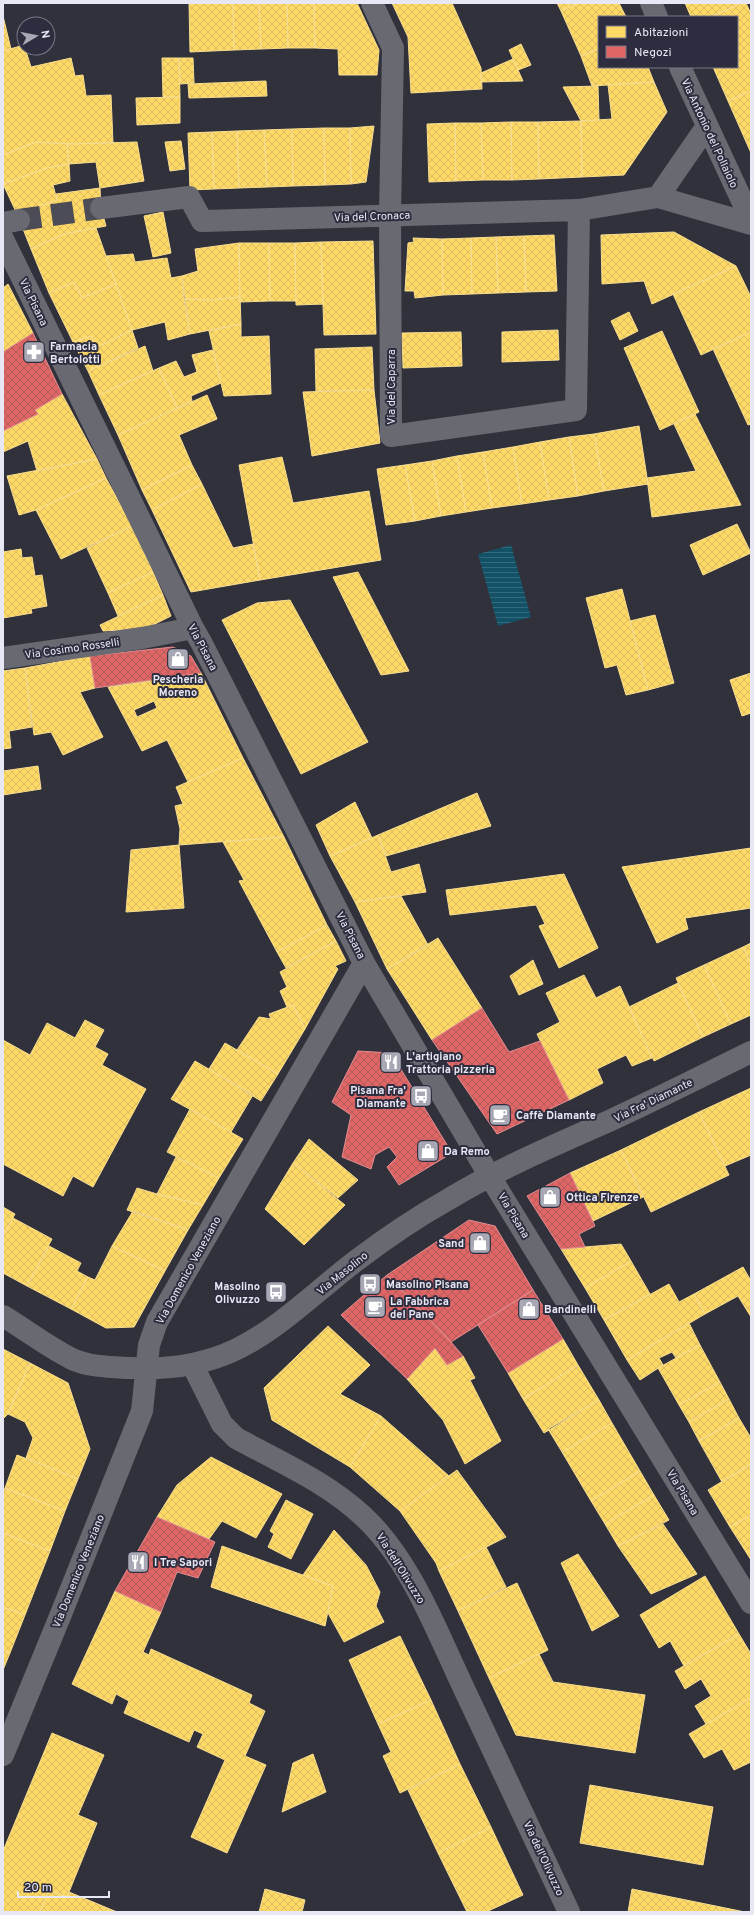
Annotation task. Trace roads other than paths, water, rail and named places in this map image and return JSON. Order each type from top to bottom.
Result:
[{"type":"street","name":"Via del Caparra","points":[[372,3],[393,48],[390,215],[391,436],[576,410],[579,210]]},
{"type":"street","points":[[651,3],[657,16]]},
{"type":"street","name":"Via Antonio del Pollaiolo","points":[[680,68],[751,220]]},
{"type":"street","points":[[658,198],[707,126]]},
{"type":"street","name":"Via del Cronaca","points":[[101,208],[189,197],[202,221],[579,210],[658,198],[751,224]]},
{"type":"street","name":"Via Pisana","points":[[3,239],[193,628],[202,642],[364,963],[489,1175],[751,1603]]},
{"type":"street","name":"Via Cosimo Rosselli","points":[[3,658],[142,638],[193,628]]},
{"type":"street","name":"Via Domenico Veneziano","points":[[3,1755],[142,1411],[149,1345],[157,1322],[364,963]]},
{"type":"street","name":"Via Fra' Diamante","points":[[489,1175],[615,1118],[751,1052]]},
{"type":"street","name":"Via Masolino","points":[[192,1364],[228,1353],[254,1341],[292,1314],[356,1261],[387,1238],[489,1175]]},
{"type":"street","points":[[3,1316],[72,1359],[89,1364],[146,1369],[192,1364]]},
{"type":"street","name":"Via dell'Olivuzzo","points":[[192,1364],[222,1424],[229,1433],[316,1481],[342,1498],[364,1517],[388,1544],[424,1604],[569,1912]]},
{"type":"water","points":[[511,545],[531,617],[498,626],[478,554]]},
{"type":"tunnel","points":[[19,220],[101,208]]},
{"type":"place","name":"Farmacia Bertolotti","points":[[34,352]]},
{"type":"place","name":"Pescheria Moreno","points":[[178,659]]},
{"type":"place","name":"L'artigiano Trattoria pizzeria","points":[[391,1062]]},
{"type":"place","name":"Pisana Fra' Diamante","points":[[421,1096]]},
{"type":"place","name":"Caffè Diamante","points":[[500,1115]]},
{"type":"place","name":"Da Remo","points":[[428,1151]]},
{"type":"place","name":"Ottica Firenze","points":[[550,1197]]},
{"type":"place","name":"Sand","points":[[480,1243]]},
{"type":"place","name":"Masolino Pisana","points":[[370,1284]]},
{"type":"place","name":"Masolino Olivuzzo","points":[[276,1292]]},
{"type":"place","name":"La Fabbrica del Pane","points":[[375,1307]]},
{"type":"place","name":"Bandinelli","points":[[529,1309]]},
{"type":"place","name":"I Tre Sapori","points":[[138,1562]]}]
